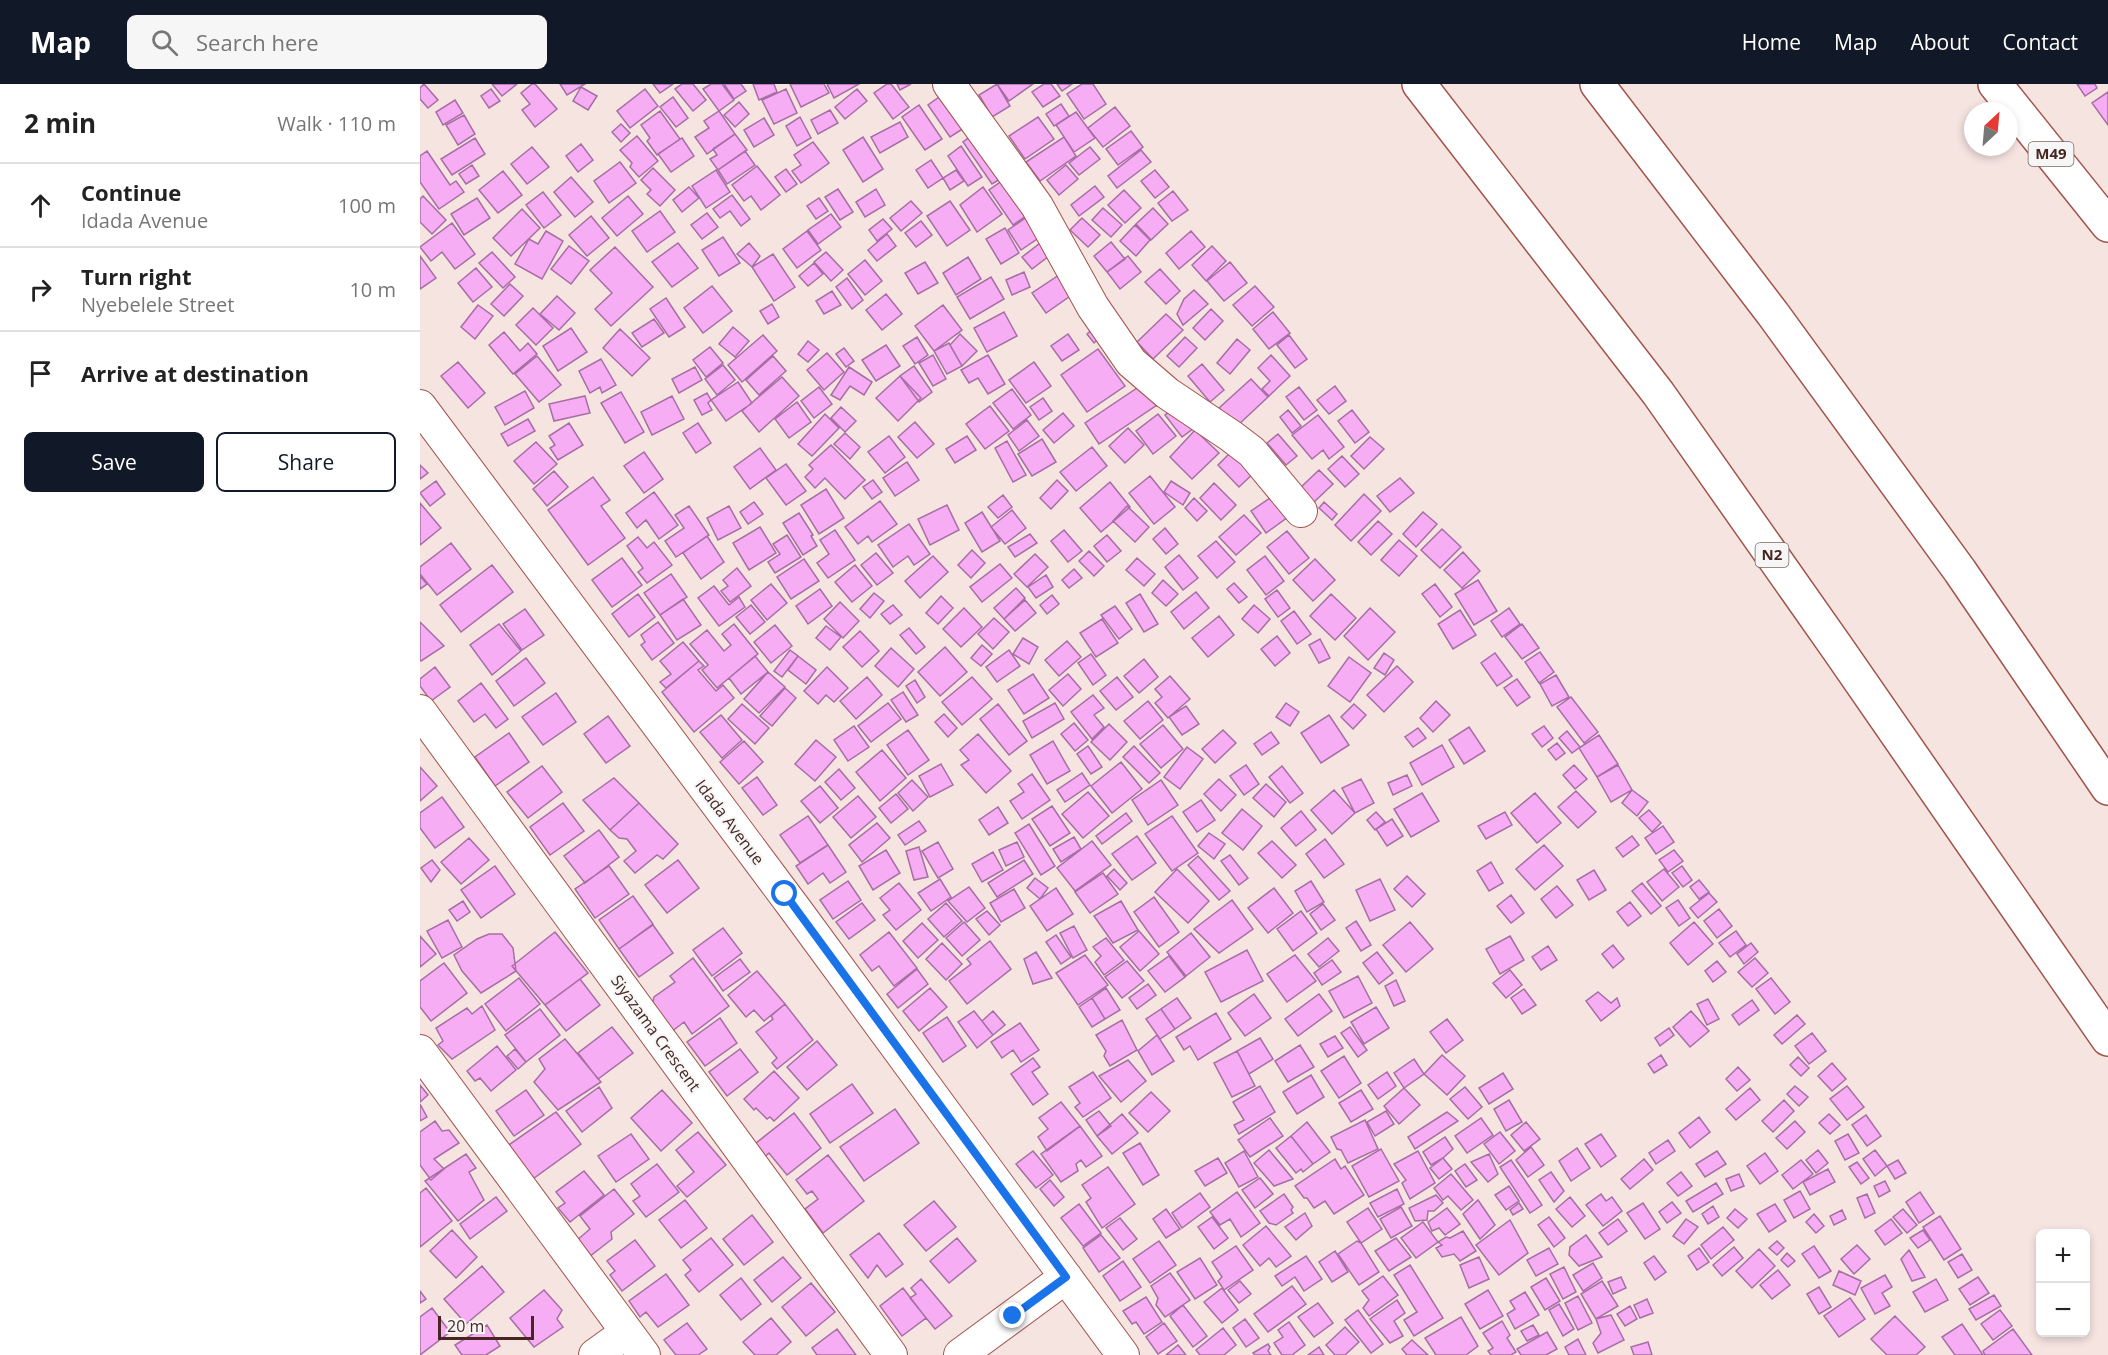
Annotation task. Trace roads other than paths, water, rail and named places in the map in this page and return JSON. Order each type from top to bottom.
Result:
[{"type":"main road","name":"N2","points":[[1419,84],[1658,393],[2108,1039]]},
{"type":"main road","points":[[1597,84],[1773,314],[1946,552],[2108,788]]},
{"type":"main road","name":"M49","points":[[1995,84],[2108,225]]},
{"type":"street","points":[[949,84],[1037,206],[1093,307],[1131,362],[1167,393],[1252,452],[1301,511]]},
{"type":"street","name":"Idada Avenue","points":[[420,406],[796,910],[1123,1355]]},
{"type":"street","name":"Siyazama Crescent","points":[[420,711],[891,1355]]},
{"type":"street","points":[[420,1051],[635,1343],[595,1355]]},
{"type":"street","points":[[960,1355],[1066,1277]]}]
